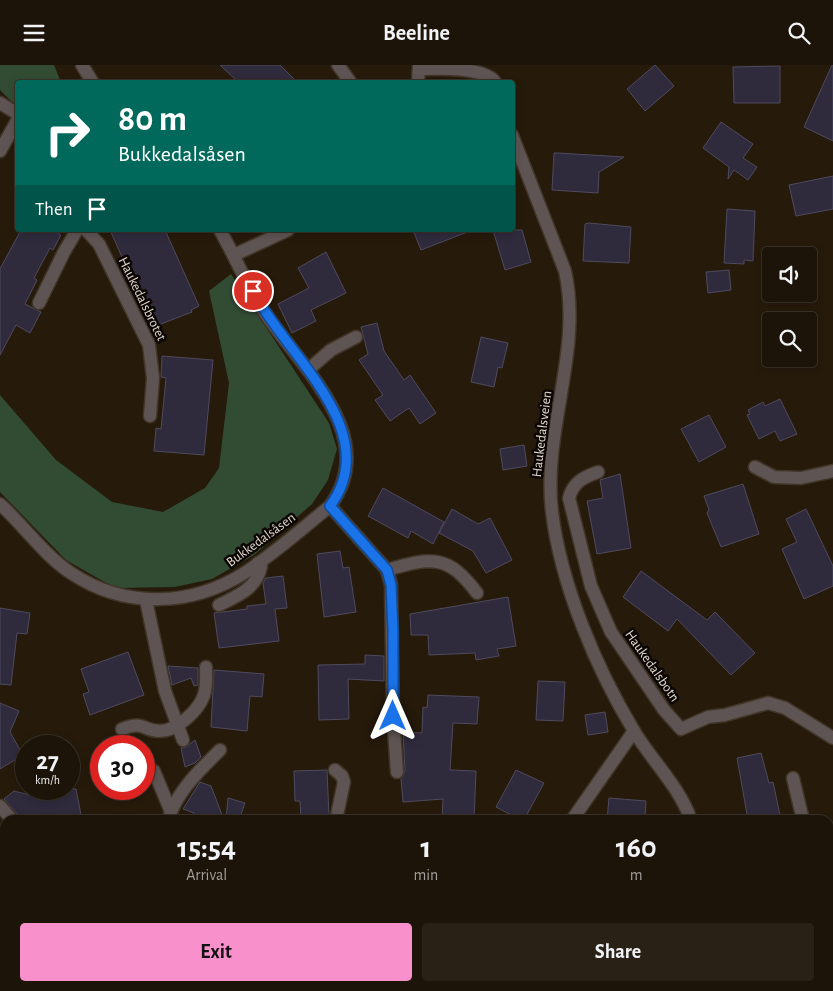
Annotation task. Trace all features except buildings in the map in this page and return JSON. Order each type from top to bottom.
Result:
[{"type":"street","points":[[82,65],[90,80]]},
{"type":"street","points":[[338,65],[349,80]]},
{"type":"street","points":[[418,80],[419,67],[454,67],[485,74],[492,80]]},
{"type":"street","points":[[0,103],[15,112]]},
{"type":"street","points":[[0,151],[15,124]]},
{"type":"street","name":"Haukedalsveien","points":[[515,143],[565,271],[570,292],[568,350],[552,458],[551,488],[557,540],[587,639],[634,731],[673,785],[688,815]]},
{"type":"street","points":[[39,303],[76,232]]},
{"type":"street","name":"Haukedalsbrotet","points":[[88,232],[99,244],[149,345],[153,378],[150,416]]},
{"type":"street","points":[[221,232],[234,255],[284,232]]},
{"type":"street","name":"Bukkedalsåsen","points":[[0,504],[44,550],[69,572],[105,591],[146,600],[189,595],[229,581],[258,563],[330,506],[337,498],[344,478],[345,445],[340,423],[320,387],[261,307],[234,255]]},
{"type":"street","points":[[308,370],[331,350],[356,337]]},
{"type":"street","points":[[755,467],[774,477],[801,478],[833,471]]},
{"type":"street","name":"Haukedalsbotn","points":[[598,472],[579,480],[570,492],[569,498],[591,587],[611,632],[681,729],[694,721],[768,703],[785,709],[833,738]]},
{"type":"street","points":[[330,506],[387,570],[391,585],[393,716],[398,772]]},
{"type":"street","points":[[387,570],[432,559],[443,562],[458,572],[477,593]]},
{"type":"street","points":[[219,605],[244,593],[253,584],[261,567],[258,563]]},
{"type":"street","points":[[146,600],[165,691],[183,740]]},
{"type":"street","points":[[122,729],[136,724],[163,731],[177,725],[201,702],[205,693],[206,667]]},
{"type":"street","points":[[575,815],[634,731]]},
{"type":"street","points":[[171,815],[193,777],[220,750]]},
{"type":"street","points":[[335,770],[342,775],[344,782],[337,815]]},
{"type":"street","points":[[155,774],[170,815]]},
{"type":"street","points":[[793,778],[802,815]]},
{"type":"green space","points":[[0,65],[54,65],[60,80],[15,80],[15,105],[0,90]]},
{"type":"green space","points":[[231,274],[329,423],[337,449],[328,480],[312,504],[254,555],[212,579],[175,587],[115,588],[66,560],[0,492],[0,395],[56,460],[112,502],[163,512],[205,488],[219,468],[229,383],[209,291]]},
{"type":"route","points":[[253,291],[261,307],[320,387],[340,423],[346,452],[344,478],[337,498],[330,506],[387,570],[391,585],[393,630],[393,716]]}]
